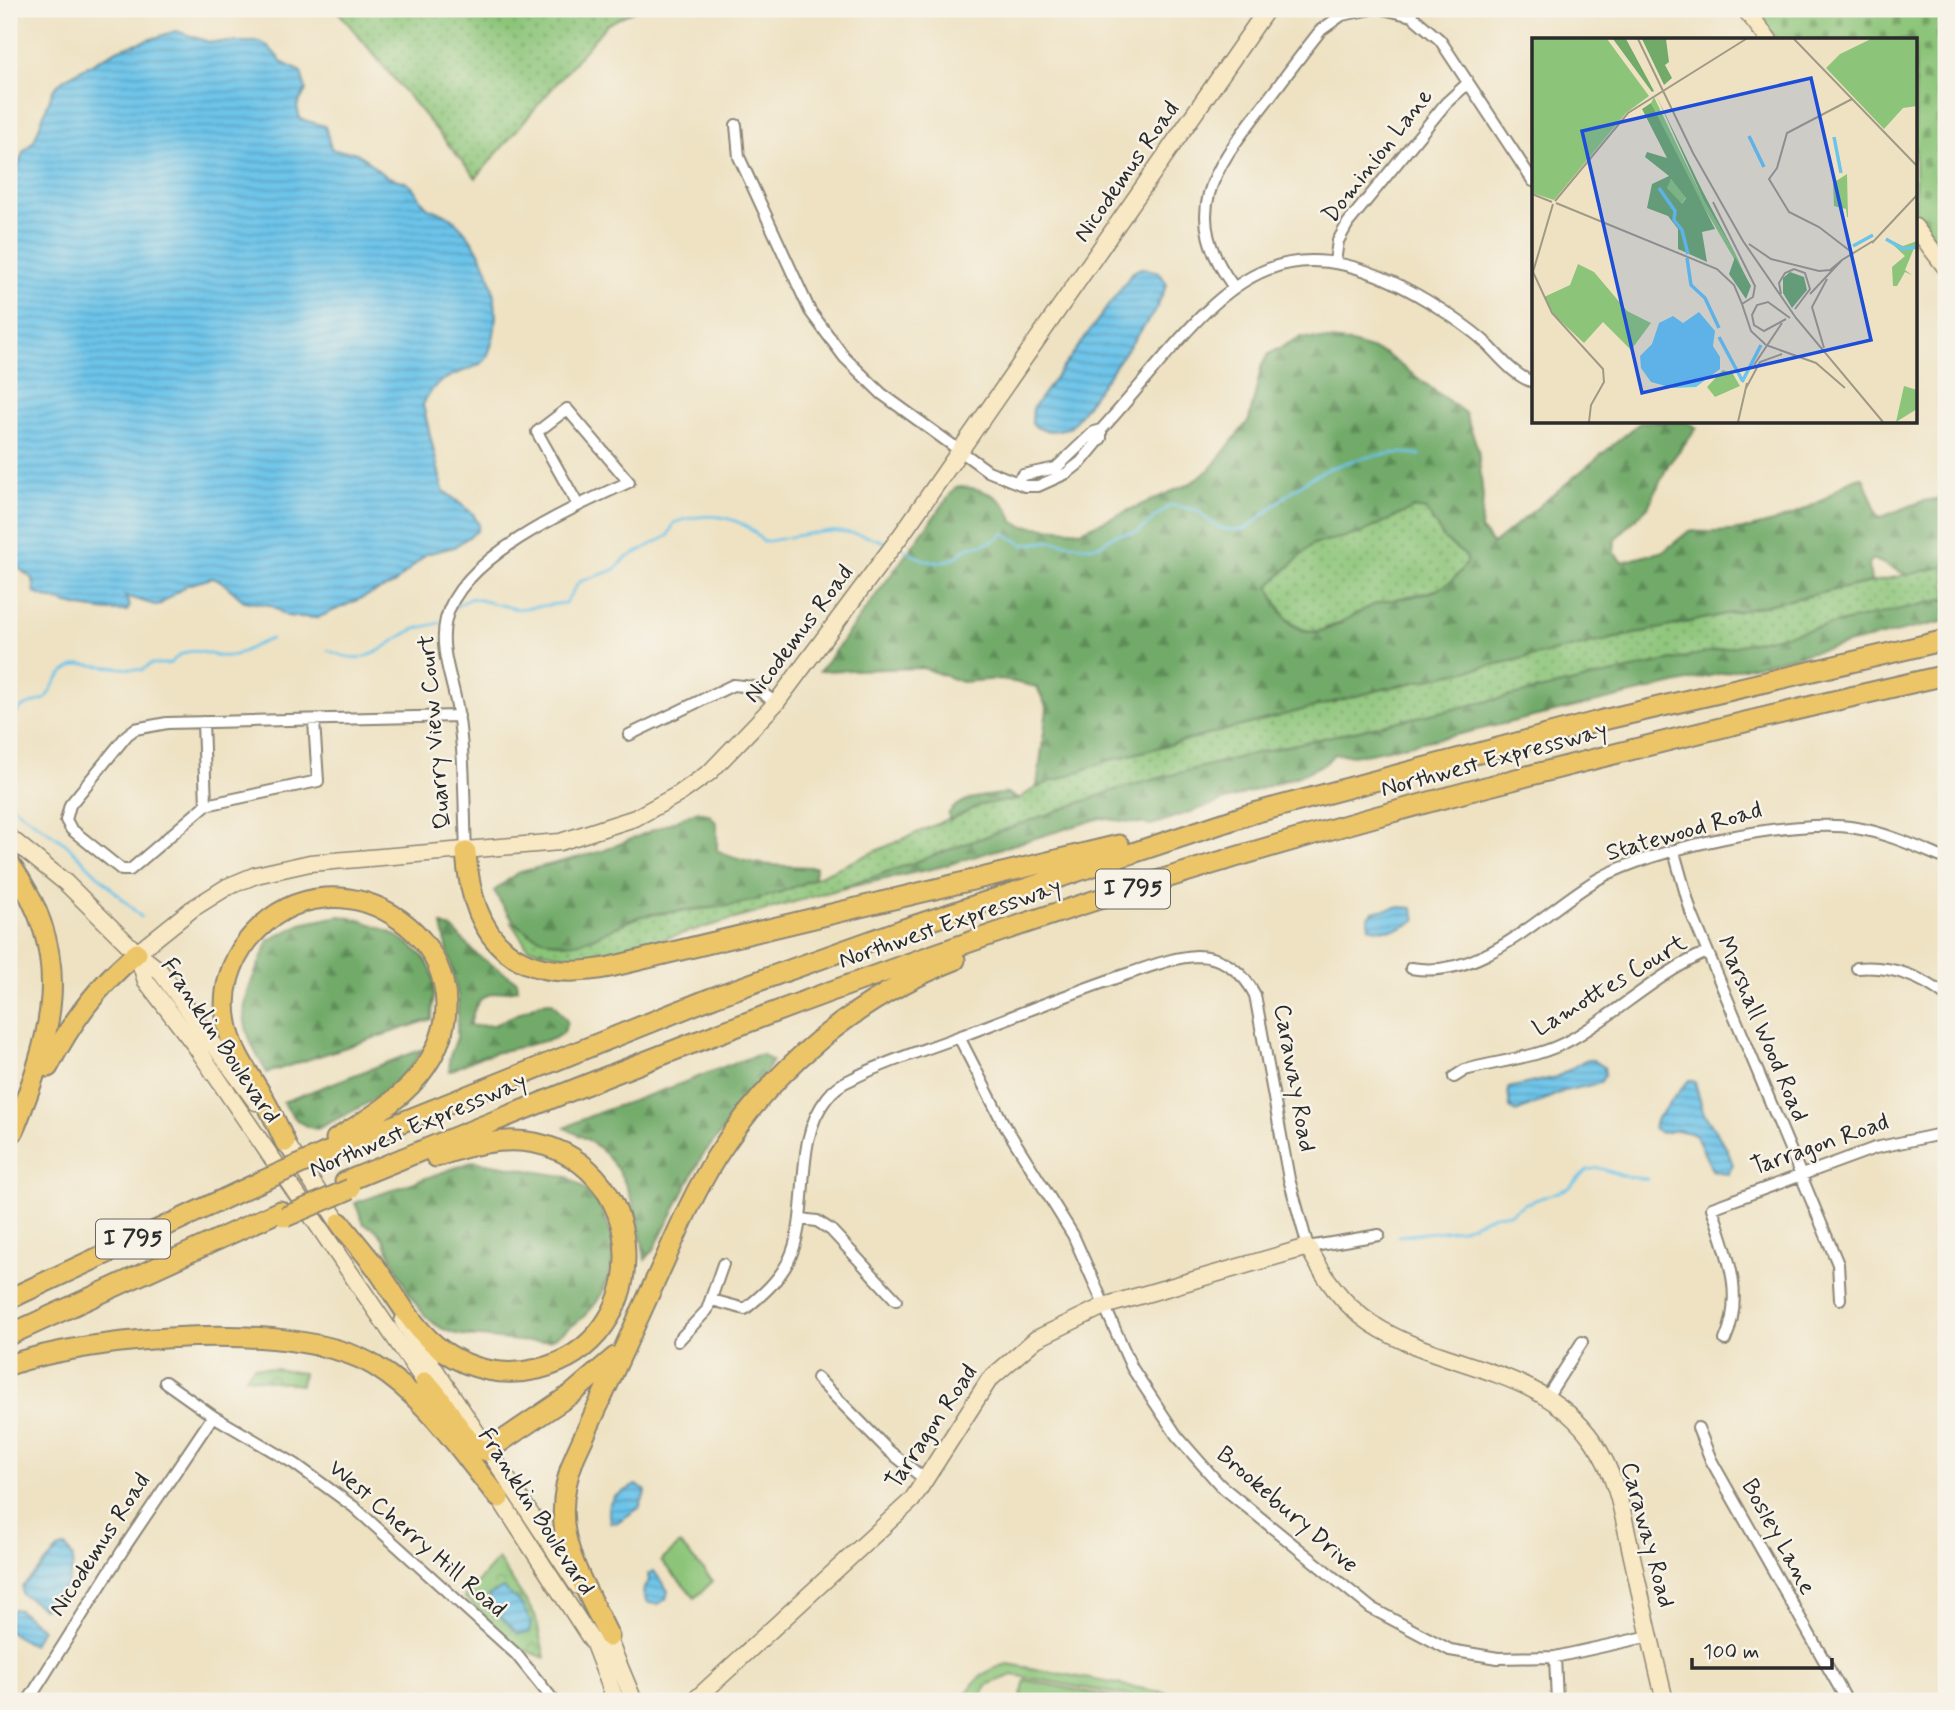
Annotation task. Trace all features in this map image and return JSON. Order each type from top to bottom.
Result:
[{"type":"highway","name":"Northwest Expressway","points":[[9,1299],[323,1151],[714,997],[901,930],[1250,814],[1617,717],[1946,640]]},
{"type":"highway","name":"Northwest Expressway","points":[[9,1335],[550,1098],[833,990],[1125,892],[1449,796],[1614,752],[1946,675]]},
{"type":"highway","points":[[466,852],[472,901],[486,929],[497,942],[533,966],[572,973],[623,964],[1250,814]]},
{"type":"highway","points":[[9,863],[23,885],[42,926],[52,994],[42,1056],[11,1136]]},
{"type":"highway","points":[[609,1637],[567,1545],[561,1506],[571,1465],[691,1203],[714,1161],[753,1105],[806,1050],[844,1019],[908,981],[1125,892]]},
{"type":"highway","points":[[285,1142],[230,1039],[225,1009],[229,977],[242,947],[279,912],[312,899],[356,899],[393,912],[423,940],[439,969],[443,986],[443,1016],[432,1055],[415,1079],[375,1114],[323,1151]]},
{"type":"highway","points":[[11,1136],[75,1018],[105,982],[137,953]]},
{"type":"highway","points":[[340,1223],[426,1336],[456,1359],[491,1371],[533,1370],[558,1363],[577,1352],[604,1325],[620,1294],[626,1259],[625,1241],[615,1207],[594,1177],[580,1163],[550,1147],[515,1141],[474,1146],[348,1185]]},
{"type":"highway","points":[[9,1365],[57,1352],[117,1342],[276,1338],[328,1345],[363,1359],[409,1391],[437,1419],[499,1498]]},
{"type":"highway","points":[[425,1382],[438,1394],[471,1443],[476,1448],[487,1451],[573,1394],[626,1345]]},
{"type":"street","name":"Nicodemus Road","points":[[137,953],[192,909],[227,887],[257,875],[310,863],[560,842],[635,818],[679,794],[710,772],[776,703],[960,453],[1267,9]]},
{"type":"street","points":[[1233,286],[1215,258],[1206,225],[1208,195],[1217,168],[1321,30],[1342,15],[1371,9]]},
{"type":"street","points":[[1383,9],[1423,22],[1440,40],[1532,179]]},
{"type":"street","points":[[1745,9],[1767,38]]},
{"type":"street","name":"Dominion Lane","points":[[1335,262],[1338,241],[1348,223],[1446,103],[1468,83]]},
{"type":"street","points":[[736,125],[739,157],[798,286],[822,328],[867,381],[960,453],[988,471],[1025,486],[1038,486],[1059,478],[1082,462],[1101,438],[1101,430],[1199,317],[1233,286],[1283,265],[1335,262],[1377,274],[1438,307],[1483,341],[1519,376],[1532,382]]},
{"type":"street","points":[[1916,228],[1946,268]]},
{"type":"street","name":"Quarry View Court","points":[[466,852],[459,716],[444,654],[446,617],[457,592],[474,573],[548,520],[629,482],[567,409],[537,432],[578,505]]},
{"type":"street","points":[[629,735],[733,685],[754,688],[776,703]]},
{"type":"street","points":[[314,721],[318,781],[206,805],[130,870],[122,870],[71,829],[66,820],[69,805],[127,735],[148,726],[203,722],[459,716]]},
{"type":"street","points":[[203,722],[206,805]]},
{"type":"street","name":"Statewood Road","points":[[1411,968],[1440,969],[1482,955],[1503,944],[1598,879],[1636,862],[1774,828],[1817,824],[1874,832],[1946,859]]},
{"type":"street","points":[[9,837],[66,883],[137,953]]},
{"type":"street","name":"Marshall Wood Road","points":[[1674,852],[1690,912],[1838,1264],[1840,1298]]},
{"type":"street","name":"Lamottes Court","points":[[1454,1077],[1465,1070],[1538,1054],[1556,1047],[1673,969],[1707,952]]},
{"type":"street","name":"Franklin Boulevard","points":[[137,953],[159,970],[192,1012],[340,1223],[609,1637],[634,1701]]},
{"type":"street","name":"Franklin Boulevard","points":[[137,953],[146,981],[194,1044],[425,1382],[594,1644],[616,1701]]},
{"type":"street","name":"Caraway Road","points":[[712,1300],[746,1309],[778,1279],[787,1264],[800,1219],[811,1132],[817,1113],[827,1098],[851,1079],[1078,990],[1167,961],[1198,956],[1222,961],[1240,973],[1255,995],[1289,1179],[1308,1247],[1339,1296],[1371,1323],[1409,1342],[1499,1374],[1547,1397],[1584,1429],[1610,1472],[1665,1701]]},
{"type":"street","points":[[1857,968],[1892,969],[1921,980],[1946,996]]},
{"type":"street","name":"Brookebury Drive","points":[[959,1037],[1002,1121],[1073,1236],[1144,1388],[1220,1485],[1371,1608],[1425,1640],[1466,1655],[1498,1658],[1555,1657],[1650,1636]]},
{"type":"street","name":"Tarragon Road","points":[[1725,1340],[1732,1322],[1735,1292],[1730,1261],[1712,1208],[1801,1174],[1903,1140],[1946,1133]]},
{"type":"street","points":[[800,1219],[817,1221],[831,1230],[896,1300]]},
{"type":"street","name":"Tarragon Road","points":[[694,1701],[887,1525],[927,1481],[980,1394],[1002,1367],[1045,1334],[1104,1306],[1308,1247],[1379,1235]]},
{"type":"street","points":[[678,1341],[697,1322],[712,1300],[723,1265]]},
{"type":"street","points":[[1547,1397],[1582,1342]]},
{"type":"street","points":[[817,1378],[889,1451],[927,1481]]},
{"type":"street","name":"West Cherry Hill Road","points":[[165,1382],[213,1416],[295,1464],[354,1507],[516,1654],[554,1701]]},
{"type":"street","name":"Nicodemus Road","points":[[28,1701],[126,1545],[213,1416]]},
{"type":"street","name":"Bosley Lane","points":[[1698,1428],[1718,1472],[1847,1701]]},
{"type":"street","points":[[1555,1657],[1557,1701]]},
{"type":"green space","points":[[336,9],[637,9],[606,25],[476,178]]},
{"type":"green space","points":[[1753,9],[1946,9],[1946,255],[1916,216],[1916,38],[1776,38]]},
{"type":"green space","points":[[1300,337],[1348,342],[1384,353],[1465,413],[1478,449],[1483,497],[1481,530],[1493,544],[1639,424],[1690,424],[1697,428],[1668,465],[1648,507],[1615,539],[1614,553],[1622,562],[1664,551],[1689,531],[1740,530],[1790,516],[1821,501],[1846,483],[1863,477],[1879,518],[1923,501],[1946,497],[1946,566],[1907,575],[1873,559],[1869,564],[1871,582],[1379,690],[1107,761],[1037,787],[1047,708],[1037,687],[1000,679],[962,682],[923,668],[820,671],[956,487],[992,495],[1005,506],[1013,522],[1023,526],[1081,531],[1191,483],[1210,469],[1249,420],[1262,364],[1269,354]],"holes":[[[1414,508],[1426,510],[1445,540],[1466,556],[1467,562],[1449,583],[1426,594],[1378,603],[1318,632],[1301,630],[1288,621],[1269,586],[1313,544],[1359,534]]]},
{"type":"green space","points":[[1414,508],[1426,510],[1445,540],[1466,556],[1467,562],[1450,582],[1434,591],[1384,603],[1322,630],[1302,629],[1282,612],[1269,586],[1313,544],[1359,534]]},
{"type":"green space","points":[[1946,566],[1946,599],[1256,753],[1118,789],[840,889],[614,953],[585,960],[528,948],[510,921],[542,939],[565,944],[577,942],[642,916],[730,906],[790,889],[980,805],[1018,799],[1037,787],[1107,761],[1379,690]]},
{"type":"green space","points":[[1946,599],[1946,621],[1460,734],[1360,755],[1334,754],[1326,763],[1301,775],[1151,825],[1101,818],[940,867],[840,889],[1118,789],[1256,753]]},
{"type":"green space","points":[[1007,793],[1018,799],[980,805],[950,820],[948,814],[960,803]]},
{"type":"green space","points":[[698,811],[710,815],[717,824],[717,850],[753,863],[816,867],[813,879],[771,896],[738,904],[642,916],[592,938],[572,943],[549,941],[528,933],[506,912],[494,891],[517,873],[603,851]]},
{"type":"green space","points":[[339,916],[382,928],[411,945],[422,956],[434,981],[432,1019],[267,1073],[248,1035],[245,1006],[269,940],[301,924]]},
{"type":"green space","points":[[442,925],[453,929],[477,955],[517,981],[518,989],[491,994],[480,1000],[470,1026],[494,1025],[540,1003],[552,1002],[567,1021],[564,1032],[553,1039],[482,1056],[450,1071],[449,1059],[457,1037],[458,998]]},
{"type":"green space","points":[[423,1049],[389,1089],[363,1106],[317,1129],[297,1120],[283,1102]]},
{"type":"green space","points":[[762,1054],[772,1061],[761,1083],[702,1156],[653,1251],[645,1260],[636,1214],[618,1171],[598,1147],[565,1128],[598,1113]]},
{"type":"green space","points":[[474,1161],[568,1177],[587,1192],[601,1209],[610,1229],[613,1250],[610,1272],[603,1292],[590,1310],[552,1339],[527,1342],[474,1337],[451,1332],[437,1325],[415,1302],[383,1238],[375,1229],[364,1224],[355,1203]]},
{"type":"green space","points":[[254,1366],[303,1373],[301,1385],[246,1377]]},
{"type":"green space","points":[[680,1544],[713,1581],[695,1598],[661,1561]]},
{"type":"green space","points":[[498,1559],[535,1615],[545,1658],[519,1648],[464,1597]]},
{"type":"green space","points":[[1008,1664],[1172,1694],[1189,1701],[1156,1701],[1013,1675],[989,1684],[977,1701],[964,1701],[975,1681],[993,1669]]},
{"type":"green space","points":[[1025,1680],[1133,1701],[1020,1701]]},
{"type":"water","points":[[176,31],[209,42],[260,42],[268,46],[283,63],[301,72],[306,90],[297,106],[300,119],[325,126],[331,148],[360,155],[386,176],[410,185],[428,208],[450,217],[475,246],[491,281],[496,320],[487,357],[475,366],[437,384],[423,405],[443,490],[473,514],[479,525],[477,531],[454,547],[426,554],[394,584],[317,618],[287,616],[270,605],[244,601],[221,581],[212,578],[187,585],[158,606],[125,596],[130,606],[127,611],[80,607],[35,593],[33,579],[9,561],[9,179],[18,167],[23,152],[34,141],[53,90],[64,79],[119,49]]},
{"type":"water","points":[[1141,268],[1159,272],[1167,284],[1155,311],[1071,427],[1051,431],[1032,424],[1033,408],[1133,272]]},
{"type":"water","points":[[1396,907],[1412,908],[1416,919],[1406,926],[1394,929],[1369,927],[1368,918],[1373,912]]},
{"type":"water","points":[[1585,1060],[1593,1060],[1604,1067],[1605,1074],[1600,1083],[1564,1091],[1516,1112],[1510,1108],[1508,1088],[1557,1077]]},
{"type":"water","points":[[1689,1080],[1695,1082],[1703,1112],[1727,1149],[1733,1165],[1728,1174],[1712,1170],[1695,1134],[1677,1130],[1661,1133],[1654,1128],[1657,1118]]},
{"type":"water","points":[[636,1485],[646,1491],[639,1508],[616,1523],[610,1522],[608,1507],[614,1497]]},
{"type":"water","points":[[66,1547],[73,1558],[66,1588],[56,1600],[43,1608],[22,1594],[22,1587],[60,1548]]},
{"type":"water","points":[[654,1571],[668,1591],[666,1599],[658,1604],[649,1603],[644,1595],[649,1581],[648,1574]]},
{"type":"water","points":[[503,1588],[522,1605],[531,1622],[529,1633],[518,1634],[490,1606],[489,1595]]},
{"type":"water","points":[[13,1609],[19,1610],[42,1629],[32,1645],[9,1632],[9,1614]]},
{"type":"waterway","points":[[905,550],[924,560],[942,562],[956,557],[969,547],[992,541],[1004,533],[1024,545],[1050,541],[1090,547],[1100,545],[1115,535],[1138,532],[1170,505],[1198,510],[1213,524],[1225,529],[1245,529],[1297,487],[1329,469],[1376,455],[1420,455]]},
{"type":"waterway","points":[[455,607],[471,598],[517,609],[565,603],[579,582],[614,570],[626,558],[668,536],[674,523],[698,517],[711,516],[734,521],[745,526],[763,542],[812,533],[839,532],[888,543]]},
{"type":"waterway","points":[[328,650],[343,656],[365,657],[415,629],[441,622]]},
{"type":"waterway","points":[[9,721],[22,707],[45,699],[60,677],[74,666],[81,664],[142,670],[151,664],[169,664],[187,652],[217,656],[235,655],[271,639]]},
{"type":"waterway","points":[[9,804],[67,845],[141,917]]},
{"type":"waterway","points":[[1398,1236],[1461,1229],[1494,1215],[1511,1213],[1524,1204],[1569,1188],[1587,1170],[1599,1168],[1627,1177],[1647,1179]]}]
